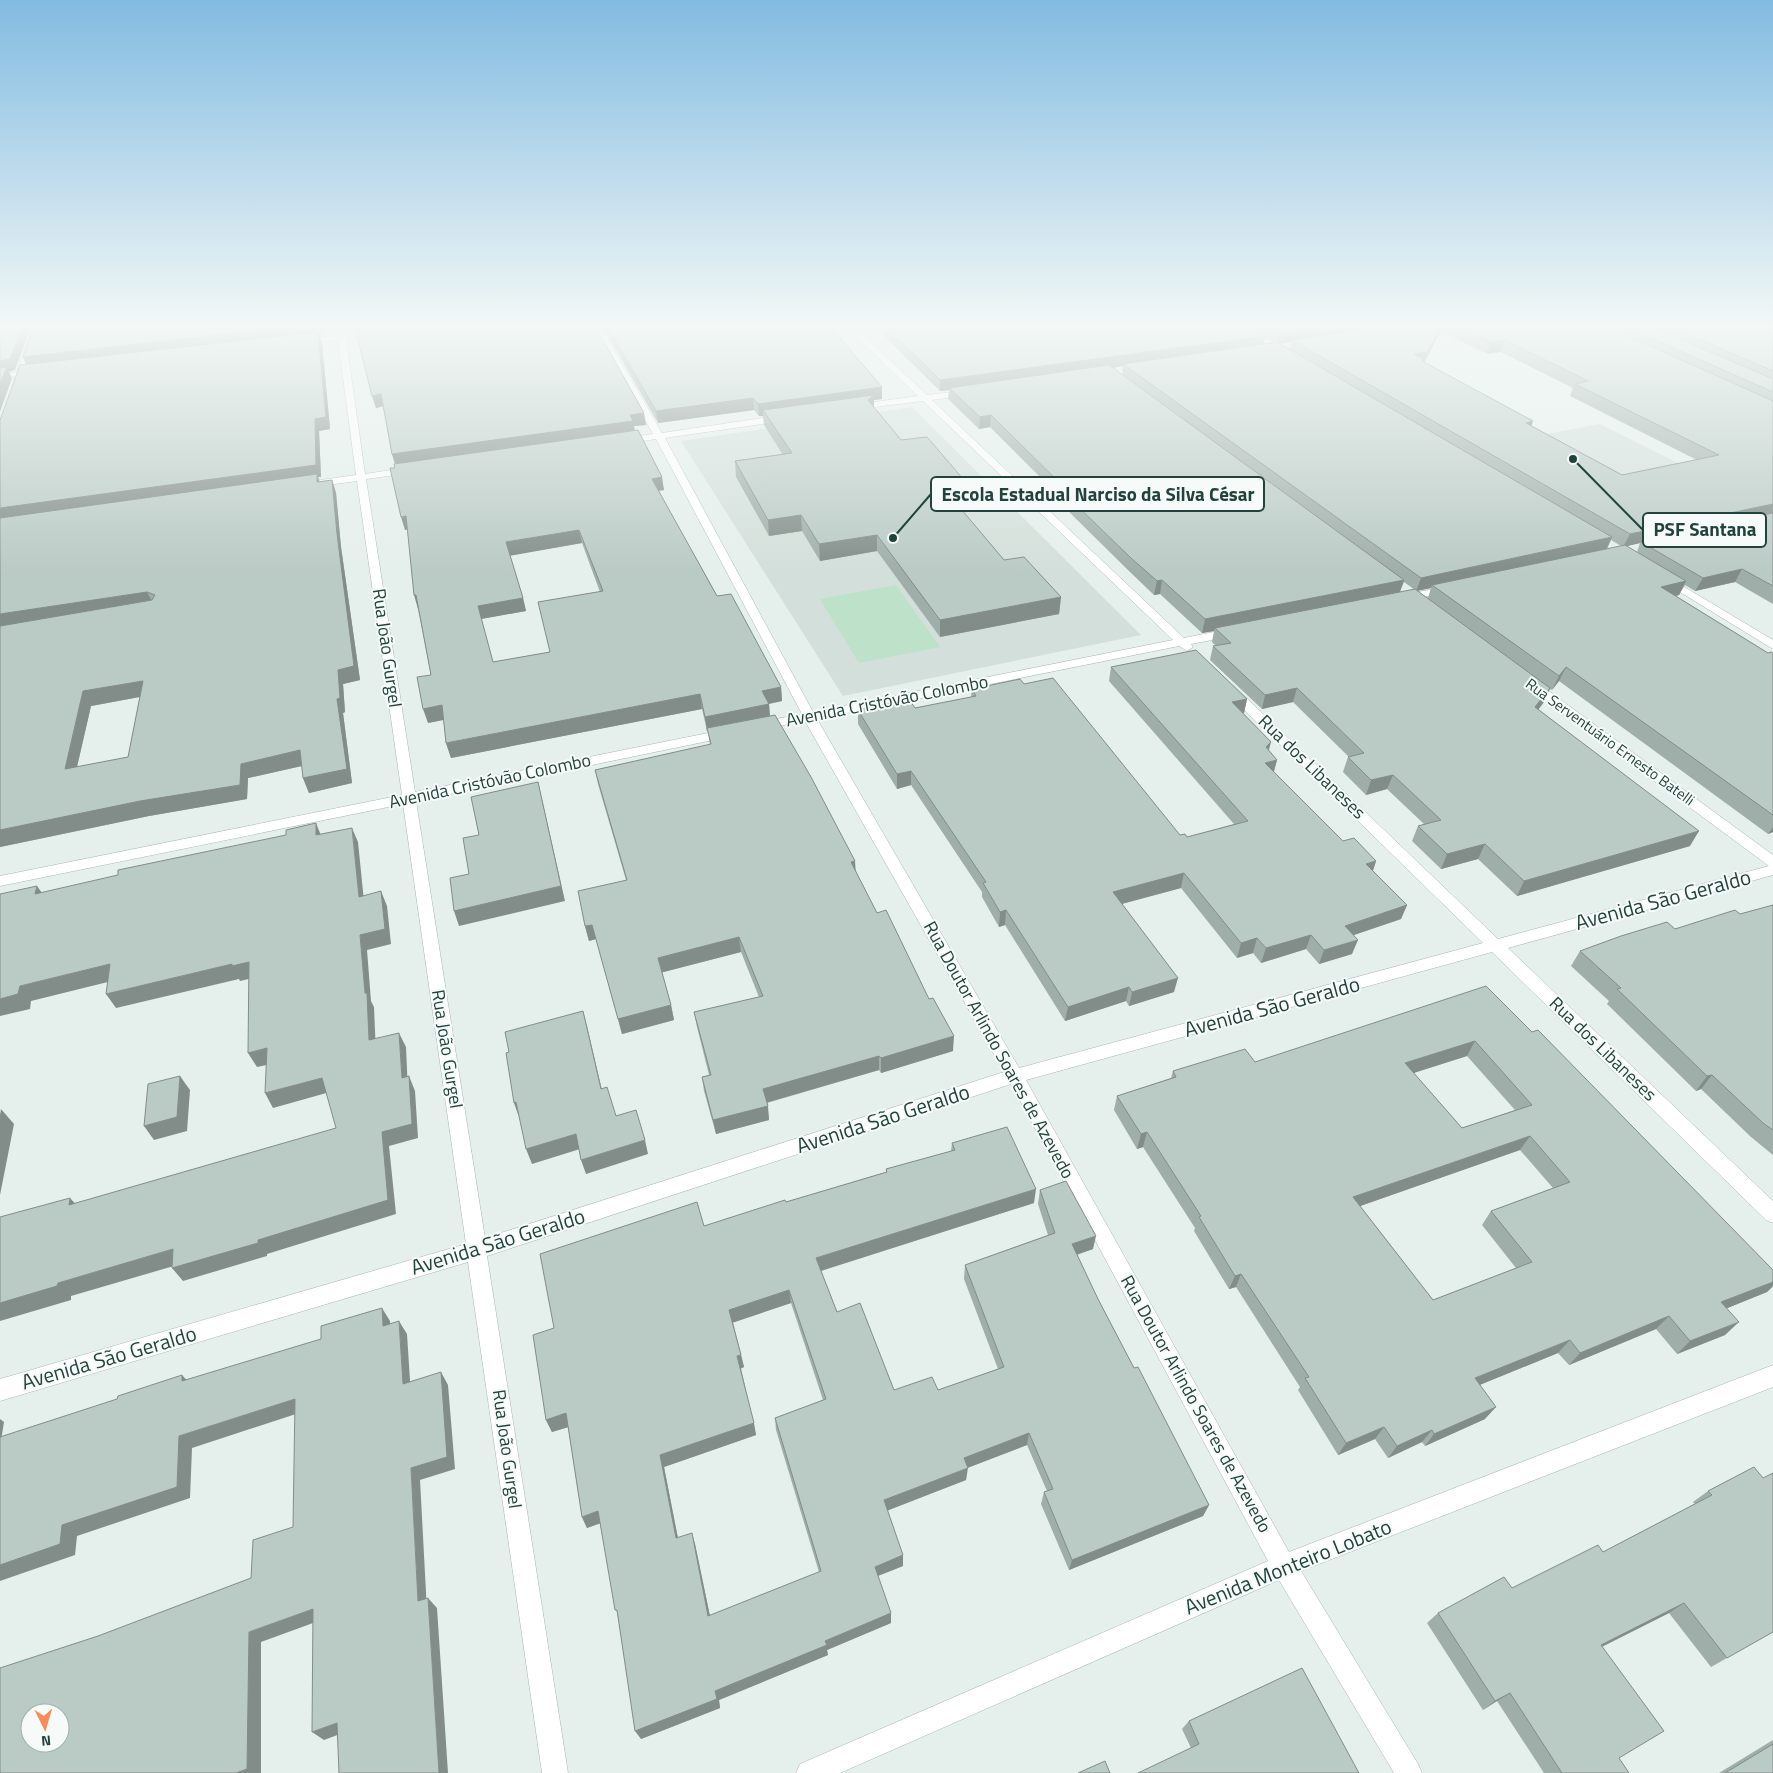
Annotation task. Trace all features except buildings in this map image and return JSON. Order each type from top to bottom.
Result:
[{"type":"street","name":"Rua João Gurgel","points":[[351,407],[555,1773]]},
{"type":"street","name":"Rua Doutor Arlindo Soares de Azevedo","points":[[642,407],[809,716],[1015,1076],[1284,1566],[1409,1773]]},
{"type":"street","points":[[846,409],[862,407]]},
{"type":"street","points":[[935,407],[1196,656]]},
{"type":"street","points":[[611,442],[797,416]]},
{"type":"street","points":[[303,485],[419,469]]},
{"type":"street","points":[[1656,573],[1773,645]]},
{"type":"street","points":[[1396,585],[1428,608]]},
{"type":"street","points":[[1393,600],[1460,587]]},
{"type":"street","name":"Avenida Cristóvão Colombo","points":[[0,881],[809,716],[1249,629]]},
{"type":"street","name":"Rua Serventuário Ernesto Batelli","points":[[1524,679],[1773,862]]},
{"type":"street","name":"Rua dos Libaneses","points":[[1225,684],[1773,1214]]},
{"type":"street","name":"Avenida São Geraldo","points":[[0,1390],[478,1250],[1015,1076],[1773,870]]},
{"type":"street","name":"Avenida Monteiro Lobato","points":[[809,1773],[1284,1566],[1773,1376]]},
{"type":"shaded area","points":[[912,407],[1141,635],[843,696],[681,441]]},
{"type":"shaded area","points":[[1600,424],[1688,468],[1542,498],[1461,450]]},
{"type":"green space","points":[[896,585],[940,647],[859,663],[820,599]]},
{"type":"place","name":"PSF Santana","points":[[1573,459]]},
{"type":"place","name":"Escola Estadual Narciso da Silva César","points":[[893,538]]}]
